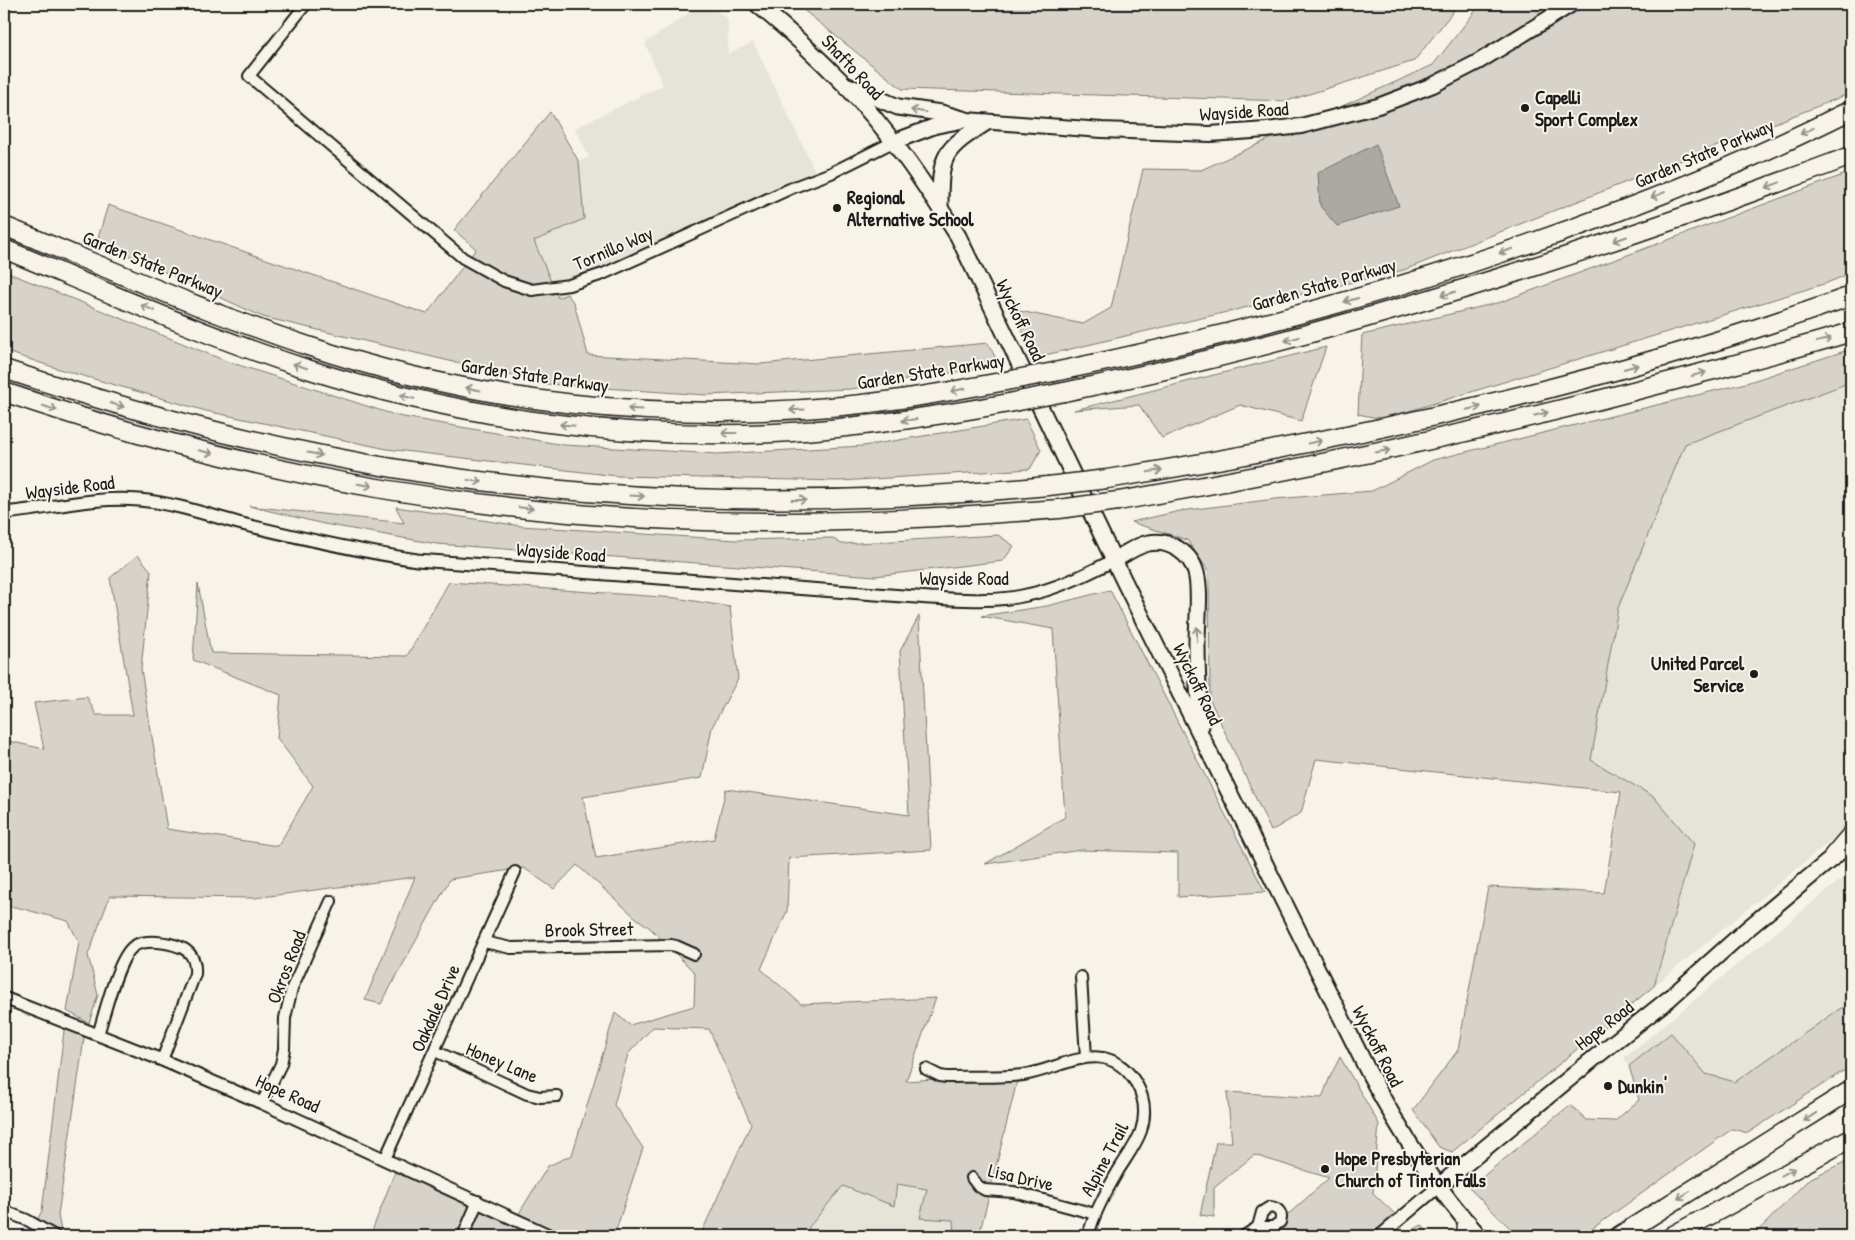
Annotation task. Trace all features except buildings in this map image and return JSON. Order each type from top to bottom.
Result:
[{"type":"highway","name":"Garden State Parkway","points":[[4,226],[212,312],[310,347],[410,375],[517,396],[625,409],[744,412],[814,408],[886,401],[1054,372],[1132,356],[1349,301],[1451,270],[1617,212],[1774,147],[1851,110]]},
{"type":"highway","points":[[4,249],[189,325],[303,368],[436,404],[507,417],[636,431],[742,433],[808,430],[886,423],[1008,403],[1174,368],[1285,341],[1434,299],[1678,220],[1851,156]]},
{"type":"highway","points":[[4,369],[155,416],[267,444],[398,469],[484,482],[638,496],[763,500],[910,497],[1048,486],[1107,478],[1329,440],[1457,412],[1582,381],[1739,335],[1851,296]]},
{"type":"highway","points":[[4,392],[76,416],[225,457],[387,489],[486,504],[575,514],[637,518],[783,522],[928,518],[1059,509],[1118,501],[1316,464],[1430,441],[1641,390],[1851,332]]},
{"type":"highway","points":[[1833,856],[1851,835]]},
{"type":"highway","points":[[1619,1236],[1851,1090]]},
{"type":"highway","points":[[1672,1236],[1851,1138]]},
{"type":"main road","name":"Shafto Road","points":[[757,4],[845,85],[893,142]]},
{"type":"main road","name":"Wayside Road","points":[[893,142],[935,126],[966,120],[1102,130],[1210,134],[1301,126],[1378,106],[1433,85],[1478,62],[1572,4]]},
{"type":"main road","points":[[845,85],[898,107],[941,113],[966,120]]},
{"type":"main road","points":[[940,207],[940,181],[945,158],[956,143],[987,122]]},
{"type":"main road","name":"Wyckoff Road","points":[[893,142],[940,207],[970,260],[1114,560],[1375,1085],[1417,1156],[1466,1229],[1479,1236]]},
{"type":"main road","points":[[1114,560],[1142,545],[1158,542],[1171,544],[1181,550],[1193,564],[1198,580],[1197,676],[1202,735]]},
{"type":"main road","name":"Hope Road","points":[[1438,1186],[1670,998],[1833,856],[1851,843]]},
{"type":"street","name":"Tornillo Way","points":[[306,4],[249,76],[463,258],[504,282],[532,290],[569,285],[603,274],[893,142]]},
{"type":"street","name":"Wayside Road","points":[[4,513],[95,500],[139,500],[170,504],[340,546],[417,560],[930,598],[983,600],[1022,596],[1064,585],[1114,560]]},
{"type":"street","name":"Oakdale Drive","points":[[385,1159],[515,872]]},
{"type":"street","name":"Okros Road","points":[[262,1103],[281,1064],[284,1049],[285,1018],[292,988],[331,901]]},
{"type":"street","name":"Brook Street","points":[[484,942],[511,948],[671,945],[694,954]]},
{"type":"street","points":[[98,1034],[118,972],[132,949],[140,944],[148,943],[167,943],[178,946],[192,955],[196,967],[162,1060]]},
{"type":"street","points":[[1082,977],[1086,1057]]},
{"type":"street","name":"Hope Road","points":[[4,998],[162,1060],[262,1103],[551,1236]]},
{"type":"street","name":"Honey Lane","points":[[435,1051],[528,1094],[540,1097],[557,1096]]},
{"type":"street","name":"Alpine Trail","points":[[926,1069],[946,1077],[1018,1075],[1032,1073],[1086,1057],[1110,1060],[1125,1070],[1139,1087],[1144,1101],[1143,1124],[1136,1142],[1095,1214],[1088,1236]]},
{"type":"street","name":"Lisa Drive","points":[[972,1178],[978,1186],[985,1190],[1014,1192],[1095,1214]]},
{"type":"street","name":"Hope Road","points":[[1380,1236],[1438,1186]]},
{"type":"street","points":[[463,1236],[478,1201]]},
{"type":"street","points":[[4,1211],[27,1220],[55,1236]]},
{"type":"street","points":[[1244,1236],[1258,1227]]},
{"type":"shaded area","points":[[702,4],[707,4],[728,19],[728,54],[753,42],[818,177],[558,298],[534,241],[584,219],[579,162],[589,157],[575,128],[663,85],[645,43]]},
{"type":"shaded area","points":[[796,4],[1459,4],[1414,61],[1287,101],[902,89]]},
{"type":"shaded area","name":"Capelli Sport Complex","points":[[1481,4],[1851,4],[1851,93],[1404,270],[1037,357],[1010,309],[1083,324],[1111,308],[1143,169],[1201,170],[1433,65]]},
{"type":"shaded area","points":[[550,112],[579,162],[584,219],[534,241],[558,298],[567,294],[574,303],[588,355],[760,364],[988,343],[999,365],[851,389],[706,395],[547,384],[263,317],[97,241],[108,205],[427,314],[476,249],[454,230]]},
{"type":"shaded area","points":[[1376,144],[1399,206],[1337,226],[1320,206],[1318,173]]},
{"type":"shaded area","points":[[1851,172],[1851,273],[1827,283],[1383,419],[1358,414],[1362,335],[1501,302]]},
{"type":"shaded area","points":[[4,271],[226,361],[398,416],[564,445],[717,454],[863,446],[1026,419],[1041,450],[1030,469],[841,481],[617,476],[387,449],[206,411],[59,369],[4,351]]},
{"type":"shaded area","points":[[1326,347],[1301,421],[1240,405],[1162,438],[1139,405],[1074,410]]},
{"type":"shaded area","points":[[1851,349],[1851,382],[1685,444],[1618,608],[1591,760],[1654,797],[1694,844],[1654,986],[1452,1152],[1439,1147],[1413,1110],[1458,1050],[1488,887],[1604,893],[1621,792],[1316,759],[1301,813],[1271,831],[1210,700],[1209,572],[1187,540],[1131,522],[1180,511],[1275,499],[1372,491],[1433,460],[1746,383]]},
{"type":"shaded area","points":[[1851,382],[1851,824],[1654,986],[1694,844],[1591,760],[1618,608],[1685,444]]},
{"type":"shaded area","points":[[249,506],[404,523],[396,507],[521,526],[736,540],[832,538],[841,544],[998,535],[1014,546],[1003,561],[875,576],[437,544],[324,524]]},
{"type":"shaded area","points":[[138,555],[151,571],[141,669],[167,829],[278,846],[313,786],[277,738],[281,695],[193,660],[198,584],[211,653],[407,656],[449,582],[676,598],[730,607],[738,679],[712,727],[702,778],[583,797],[596,858],[714,839],[726,789],[909,815],[900,651],[919,616],[931,850],[789,858],[787,911],[761,969],[801,1004],[936,998],[906,1081],[1019,1073],[979,1236],[954,1236],[953,1220],[920,1218],[927,1189],[897,1184],[894,1206],[843,1186],[809,1227],[807,1236],[700,1236],[751,1124],[709,1029],[653,1027],[628,1054],[614,1105],[643,1148],[614,1236],[370,1236],[398,1164],[515,1220],[548,1166],[572,1155],[615,1013],[630,1025],[694,1006],[695,973],[650,928],[577,865],[554,889],[524,868],[450,879],[381,1004],[365,1000],[415,877],[254,898],[110,896],[88,955],[98,995],[89,1023],[67,1011],[79,942],[68,921],[16,907],[4,907],[4,740],[44,749],[34,703],[87,697],[96,715],[133,715],[110,578]]},
{"type":"shaded area","points":[[1110,590],[1265,892],[1178,897],[1178,853],[1081,850],[985,864],[1065,817],[1053,629],[981,616],[1047,606]]},
{"type":"shaded area","points":[[1851,871],[1851,1008],[1841,1008],[1735,1082],[1706,1074],[1671,1033],[1629,1066],[1624,1058]]},
{"type":"shaded area","points":[[1841,1008],[1851,1008],[1851,1066],[1748,1133],[1732,1129],[1582,1236],[1518,1236],[1469,1188],[1570,1105],[1587,1120],[1615,1121],[1639,1100],[1629,1066],[1671,1033],[1706,1074],[1735,1082]]},
{"type":"shaded area","points":[[65,1023],[85,1032],[58,1215],[62,1236],[28,1236],[42,1211]]},
{"type":"shaded area","points":[[1340,1057],[1379,1124],[1373,1193],[1399,1218],[1384,1236],[1264,1236],[1329,1178],[1254,1155],[1214,1188],[1214,1217],[1200,1215],[1216,1142],[1232,1142],[1227,1092],[1322,1098]]},
{"type":"shaded area","points":[[1851,1159],[1851,1236],[1753,1236],[1809,1179]]},
{"type":"shaded area","points":[[897,1184],[927,1188],[953,1220],[954,1236],[807,1236],[809,1227],[843,1186],[894,1206]]},
{"type":"shaded area","points":[[1422,1225],[1430,1236],[1401,1236]]},
{"type":"place","name":"Capelli Sport Complex","points":[[1525,108]]},
{"type":"place","name":"Regional Alternative School","points":[[837,208]]},
{"type":"place","name":"United Parcel Service","points":[[1754,674]]},
{"type":"place","name":"Dunkin'","points":[[1608,1086]]},
{"type":"place","name":"Hope Presbyterian Church of Tinton Falls","points":[[1325,1169]]}]
